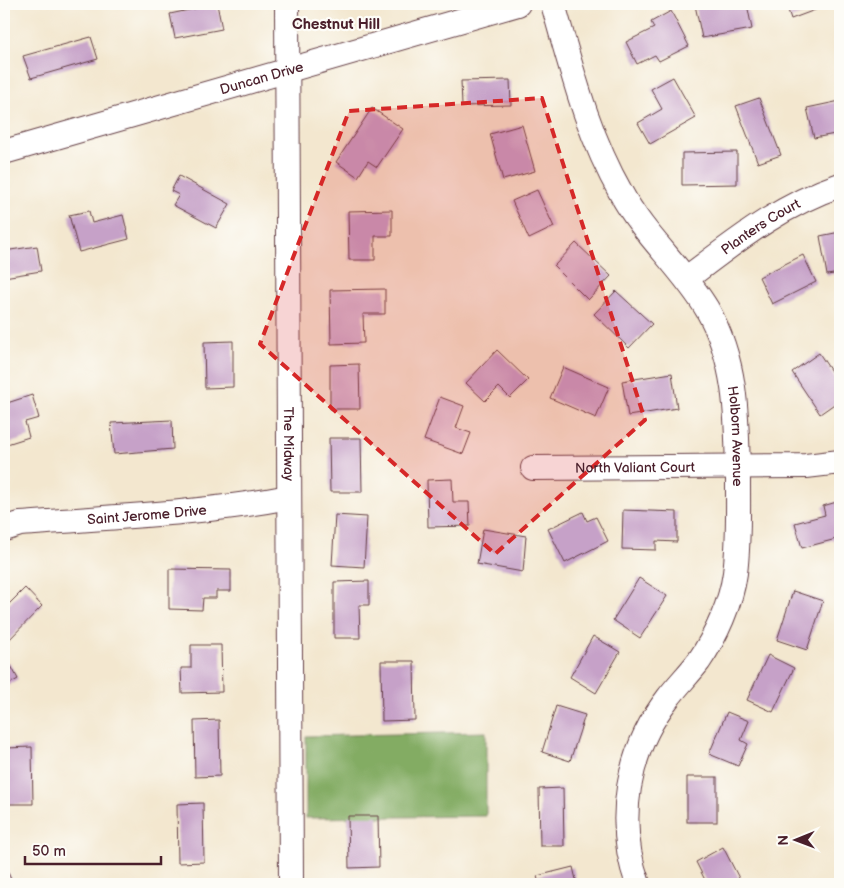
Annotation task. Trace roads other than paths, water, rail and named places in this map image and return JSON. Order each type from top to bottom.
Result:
[{"type":"street","name":"The Midway","points":[[287,4],[291,884]]},
{"type":"street","name":"Duncan Drive","points":[[4,152],[518,4]]},
{"type":"street","name":"Holborn Avenue","points":[[552,4],[587,121],[603,160],[622,197],[647,233],[687,278],[708,310],[722,341],[731,370],[736,400],[738,542],[735,576],[726,606],[715,632],[699,660],[651,722],[638,750],[630,778],[626,806],[627,839],[632,869],[638,884]]},
{"type":"street","name":"Planters Court","points":[[687,278],[751,229],[789,207],[840,185]]},
{"type":"street","name":"North Valiant Court","points":[[533,468],[806,466],[840,462]]},
{"type":"street","name":"Saint Jerome Drive","points":[[4,530],[20,524],[248,505],[289,497]]},
{"type":"district","name":"Chestnut Hill","points":[[336,24]]}]
